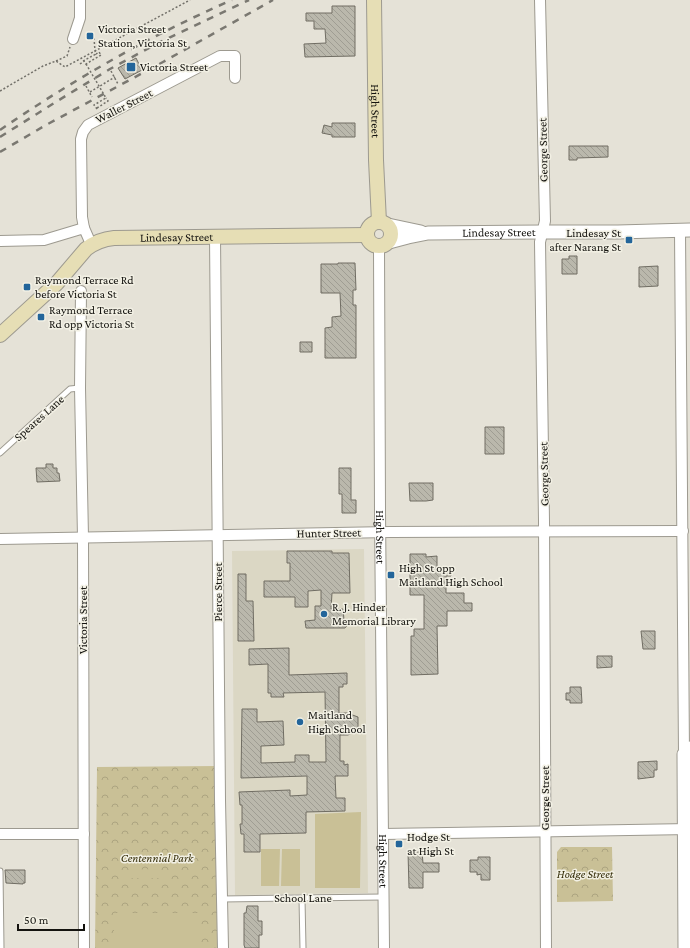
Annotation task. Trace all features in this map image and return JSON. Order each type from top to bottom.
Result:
[{"type":"main road","name":"High Street","points":[[374,0],[376,160],[383,224]]},
{"type":"main road","points":[[373,223],[383,224],[392,234],[384,244],[371,243],[367,235],[369,227],[373,223]]},
{"type":"main road","name":"Lindesay Street","points":[[91,244],[114,238],[367,235]]},
{"type":"main road","points":[[0,336],[57,282],[91,244]]},
{"type":"street","points":[[73,39],[80,18],[80,0]]},
{"type":"street","name":"George Street","points":[[540,0],[545,221],[540,242],[544,531],[546,948]]},
{"type":"street","name":"Waller Street","points":[[84,228],[82,217],[81,139],[83,132],[88,125],[220,56],[235,56],[235,78]]},
{"type":"street","name":"Lindesay Street","points":[[383,224],[428,233]]},
{"type":"street","points":[[0,241],[44,240],[84,228],[91,244]]},
{"type":"street","points":[[685,230],[683,531],[683,676],[687,751],[685,948]]},
{"type":"street","name":"Lindesay Street","points":[[384,244],[428,233],[618,232],[685,230]]},
{"type":"street","name":"Pierce Street","points":[[214,236],[223,948]]},
{"type":"street","name":"High Street","points":[[384,244],[380,532],[384,948]]},
{"type":"street","name":"Victoria Street","points":[[81,291],[80,388],[83,537],[84,948]]},
{"type":"street","name":"Hunter Street","points":[[0,538],[380,532],[683,531]]},
{"type":"street","points":[[683,676],[690,697]]},
{"type":"street","points":[[383,834],[687,829]]},
{"type":"street","points":[[0,834],[84,834]]},
{"type":"lane","name":"Speares Lane","points":[[0,453],[70,389],[80,388]]},
{"type":"lane","points":[[0,871],[1,948]]},
{"type":"lane","name":"School Lane","points":[[222,899],[383,897]]},
{"type":"lane","points":[[302,899],[303,948]]},
{"type":"path","points":[[56,61],[65,67],[190,0]]},
{"type":"path","points":[[94,38],[94,51],[96,54]]},
{"type":"path","points":[[0,91],[43,66],[68,56],[73,39]]},
{"type":"path","points":[[86,64],[101,55],[99,52],[96,54],[80,64],[84,61],[86,64],[108,101],[96,108]]},
{"type":"path","points":[[111,71],[118,84]]},
{"type":"path","points":[[90,92],[115,77]]},
{"type":"path","points":[[86,86],[92,97]]},
{"type":"path","points":[[94,105],[106,98]]},
{"type":"shaded area","name":"Maitland High School","points":[[364,549],[368,893],[235,895],[232,551]]},
{"type":"green space","name":"Centennial Park","points":[[217,766],[219,948],[95,948],[97,767]]},
{"type":"green space","points":[[361,812],[360,888],[315,888],[315,814]]},
{"type":"green space","name":"Hodge Street","points":[[561,847],[612,847],[613,901],[557,902],[557,852]]},
{"type":"green space","points":[[261,849],[280,849],[279,886],[261,886]]},
{"type":"green space","points":[[282,849],[300,849],[300,886],[281,886]]},
{"type":"green space","points":[[160,869],[160,878],[126,878],[126,870]]},
{"type":"green space","points":[[114,913],[200,913],[200,948],[114,948]]},
{"type":"building","points":[[332,6],[355,6],[355,56],[305,57],[304,44],[326,43],[325,29],[314,29],[314,21],[306,21],[306,13],[332,13]]},
{"type":"building","points":[[136,58],[142,70],[125,79],[118,68]]},
{"type":"building","points":[[332,123],[355,123],[355,137],[332,137],[332,135],[322,133],[324,125],[332,127]]},
{"type":"building","points":[[569,146],[608,146],[608,157],[577,158],[577,160],[569,160]]},
{"type":"building","points":[[569,256],[577,256],[577,274],[562,274],[562,259],[569,259]]},
{"type":"building","points":[[355,263],[356,290],[353,290],[353,305],[356,305],[356,358],[325,358],[325,328],[332,327],[332,317],[341,316],[340,293],[321,293],[321,264]]},
{"type":"building","points":[[658,266],[658,286],[639,287],[639,267]]},
{"type":"building","points":[[300,342],[312,342],[312,352],[300,352]]},
{"type":"building","points":[[485,427],[504,427],[504,454],[485,454]]},
{"type":"building","points":[[46,464],[53,464],[53,468],[57,468],[60,481],[37,482],[36,468],[46,468]]},
{"type":"building","points":[[339,468],[351,468],[351,500],[356,500],[356,513],[342,513],[342,494],[339,494]]},
{"type":"building","points":[[409,483],[433,483],[433,500],[410,501]]},
{"type":"building","points":[[287,551],[332,551],[332,553],[349,553],[350,593],[332,593],[331,609],[343,609],[344,620],[349,623],[345,628],[306,628],[305,621],[315,620],[315,606],[321,606],[321,590],[308,591],[308,607],[295,607],[295,597],[264,597],[264,581],[290,581],[290,563],[287,563]]},
{"type":"building","points":[[410,554],[426,554],[426,557],[437,556],[437,567],[451,567],[451,576],[446,576],[446,593],[464,593],[464,603],[472,603],[472,611],[447,611],[447,626],[437,626],[438,674],[411,675],[411,636],[414,636],[414,629],[424,629],[424,595],[410,595]]},
{"type":"building","points":[[238,574],[246,574],[246,601],[253,601],[254,641],[238,641]]},
{"type":"building","points":[[641,631],[655,631],[655,649],[643,649]]},
{"type":"building","points":[[289,648],[289,675],[347,673],[347,684],[343,684],[343,687],[339,687],[339,713],[347,713],[358,717],[358,730],[348,735],[340,735],[340,761],[344,761],[344,765],[348,764],[348,776],[335,776],[336,798],[345,798],[345,811],[306,812],[306,833],[260,834],[260,852],[244,852],[244,834],[241,834],[240,824],[242,824],[242,805],[240,805],[239,792],[290,790],[290,796],[307,795],[307,776],[241,778],[242,709],[257,709],[257,722],[283,721],[284,745],[261,746],[261,763],[295,762],[295,755],[309,755],[309,762],[326,762],[325,692],[283,693],[284,697],[271,697],[271,693],[268,693],[268,664],[249,665],[249,649]]},
{"type":"building","points":[[597,656],[612,656],[612,667],[597,668]]},
{"type":"building","points":[[570,687],[581,687],[582,703],[570,703],[570,700],[566,700],[566,693],[570,693]]},
{"type":"building","points":[[657,761],[657,770],[654,770],[654,777],[638,779],[638,762]]},
{"type":"building","points":[[408,852],[422,852],[423,863],[439,863],[439,872],[423,872],[423,888],[409,888]]},
{"type":"building","points":[[478,857],[490,857],[490,880],[481,880],[481,874],[477,875],[477,872],[470,872],[470,860],[478,860]]},
{"type":"building","points":[[5,870],[25,870],[25,883],[6,883]]},
{"type":"building","points":[[247,906],[258,906],[258,921],[262,921],[262,935],[259,935],[259,948],[245,948],[244,945],[244,913],[246,913]]},
{"type":"railway","points":[[0,130],[113,59],[172,28],[232,0]]},
{"type":"railway","points":[[0,137],[110,69],[160,42],[249,0]]},
{"type":"railway","points":[[0,152],[46,125],[163,62],[273,0]]},
{"type":"place","name":"Victoria Street Station, Victoria St","points":[[90,36]]},
{"type":"place","name":"Victoria Street","points":[[131,67]]},
{"type":"place","name":"Lindesay St after Narang St","points":[[629,240]]},
{"type":"place","name":"Raymond Terrace Rd before Victoria St","points":[[27,287]]},
{"type":"place","name":"Raymond Terrace Rd opp Victoria St","points":[[41,317]]},
{"type":"place","name":"High St opp Maitland High School","points":[[391,575]]},
{"type":"place","name":"R. J. Hinder Memorial Library","points":[[324,614]]},
{"type":"place","name":"Maitland High School","points":[[300,722]]},
{"type":"place","name":"Hodge St at High St","points":[[399,844]]}]
